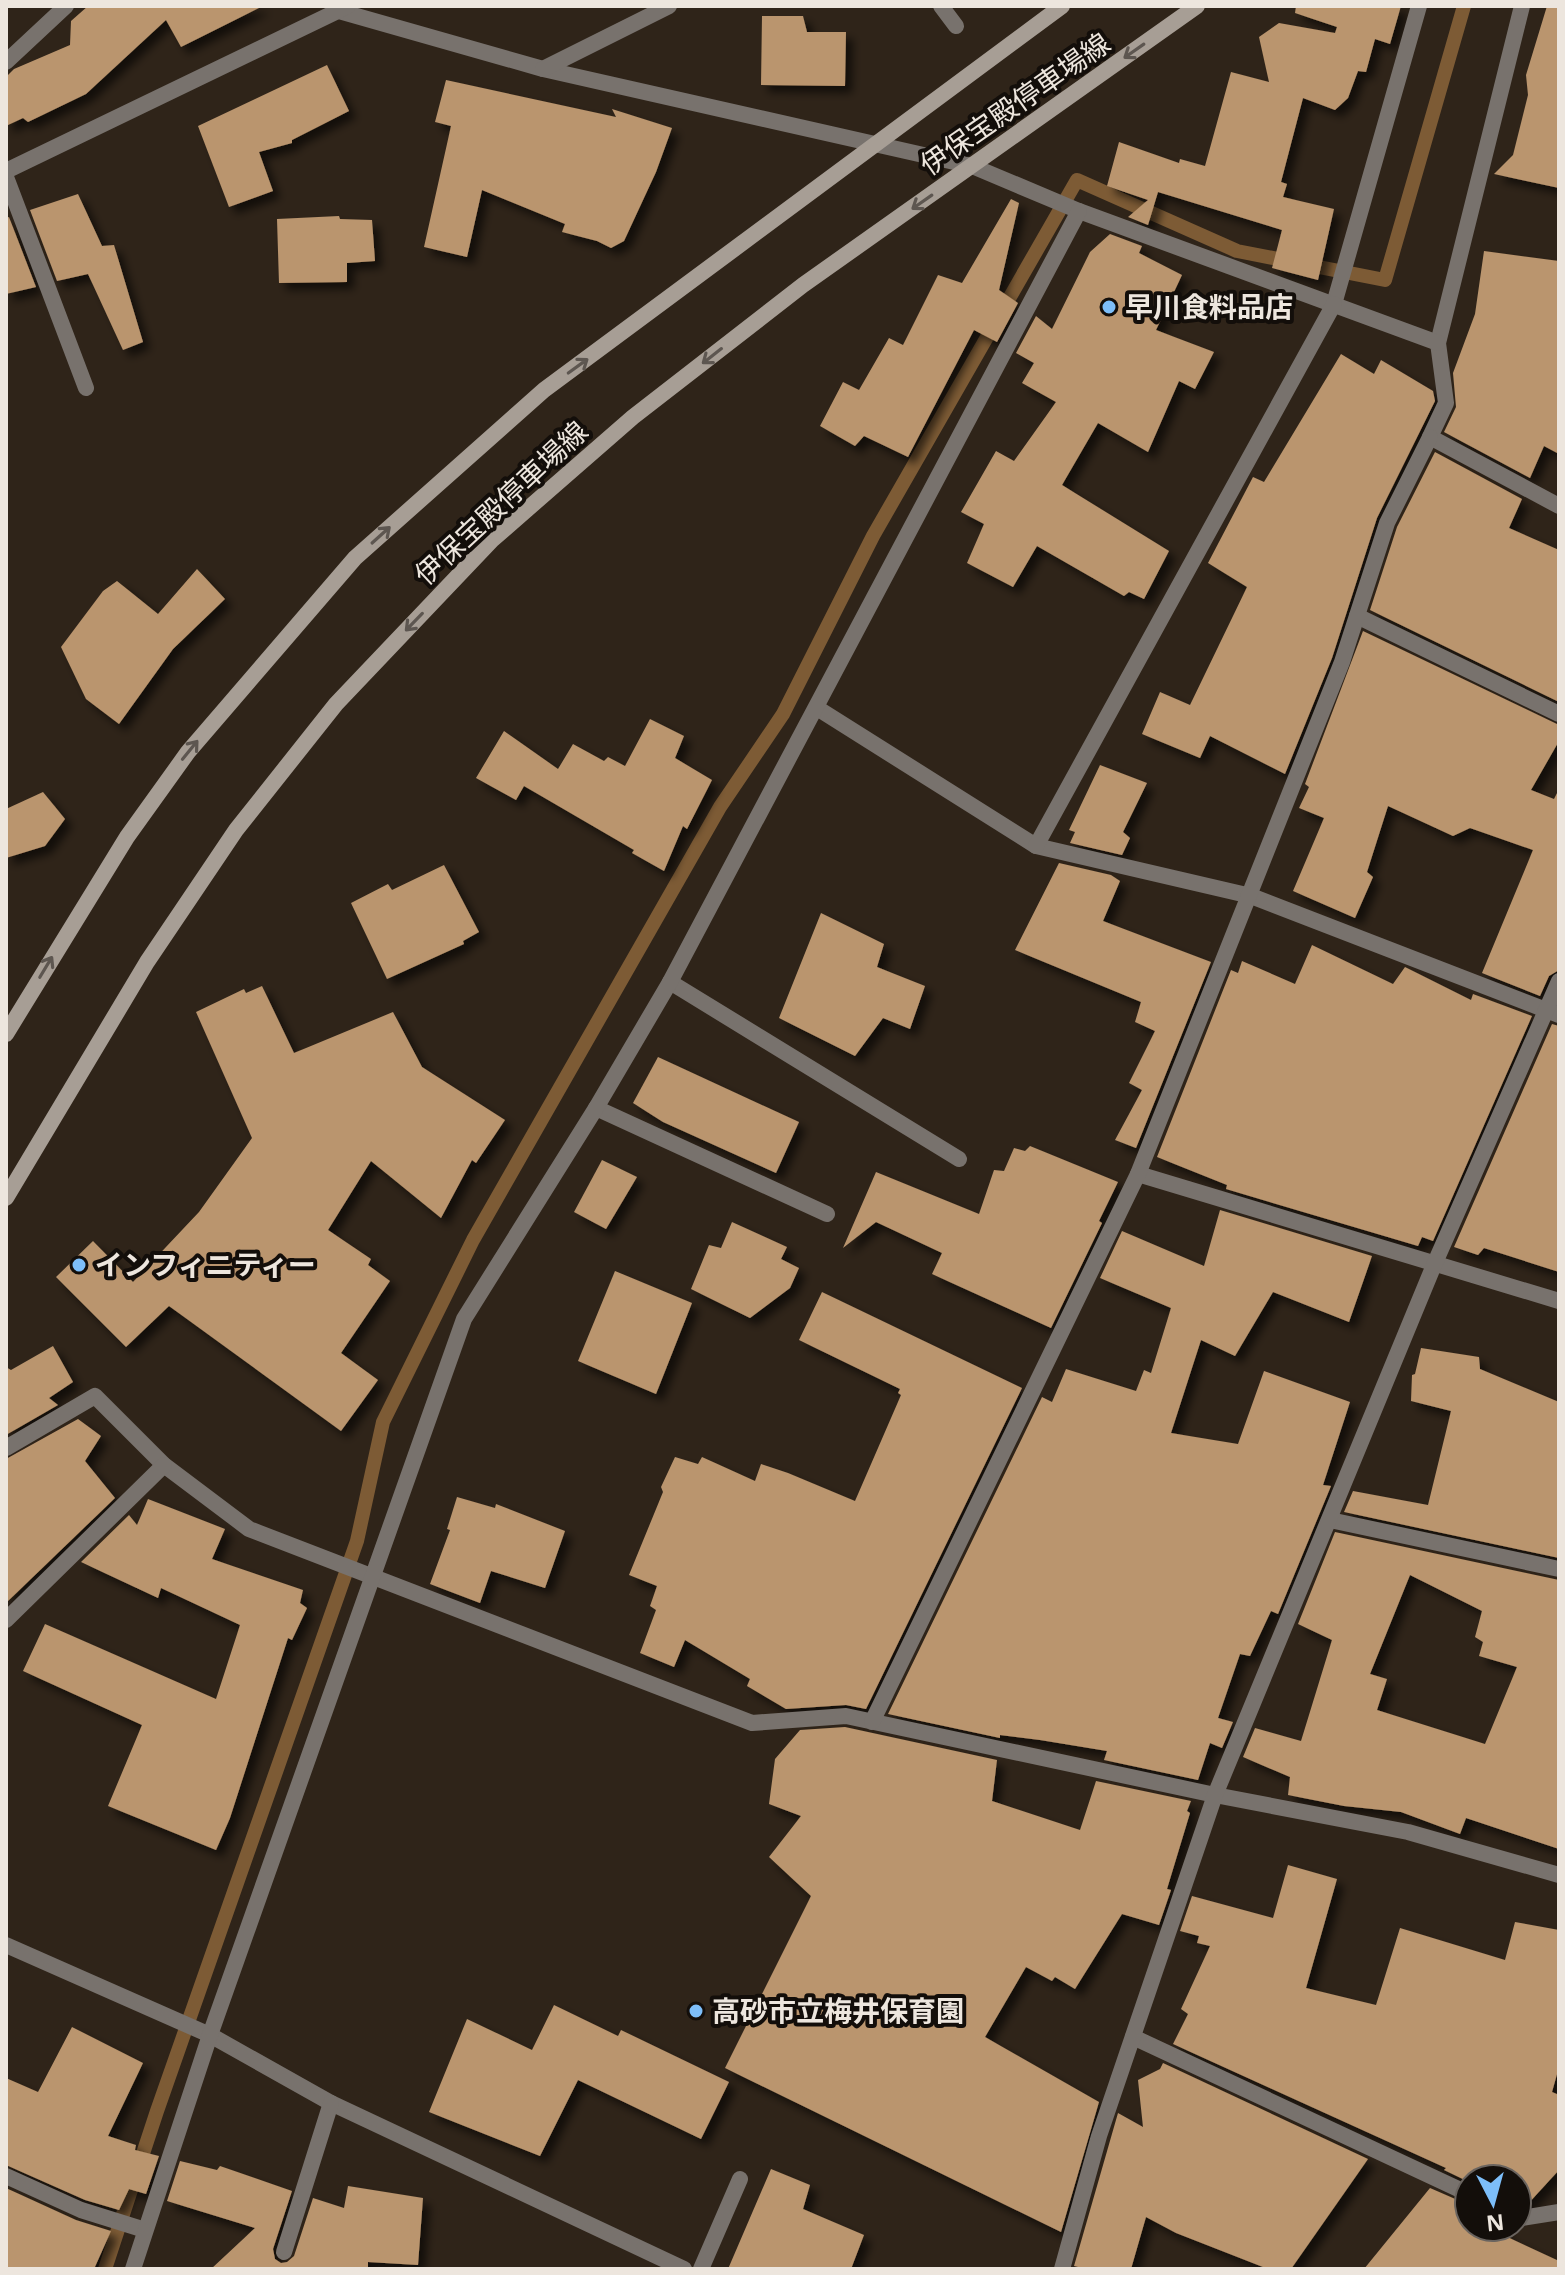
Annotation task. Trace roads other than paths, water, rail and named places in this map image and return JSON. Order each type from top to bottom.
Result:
[{"type":"main road","name":"伊保宝殿停車場線","points":[[6,1034],[127,837],[188,752],[355,558],[544,390],[1062,6]]},
{"type":"main road","name":"伊保宝殿停車場線","points":[[6,1198],[147,962],[236,830],[336,704],[492,540],[633,417],[803,285],[1197,6]]},
{"type":"street","points":[[6,62],[66,6]]},
{"type":"street","points":[[543,69],[669,6]]},
{"type":"street","points":[[941,6],[956,26]]},
{"type":"street","points":[[1036,846],[1334,304],[1419,6]]},
{"type":"street","points":[[872,1722],[1138,1174],[1342,662],[1387,523],[1446,403],[1438,343],[1522,6]]},
{"type":"street","points":[[86,388],[6,174],[344,8],[543,69],[972,166],[1079,211],[1438,343]]},
{"type":"street","points":[[133,2269],[210,2035],[464,1319],[596,1108],[670,982],[1079,211]]},
{"type":"street","points":[[1430,437],[1559,506]]},
{"type":"street","points":[[1357,616],[1559,714]]},
{"type":"street","points":[[817,708],[1036,846],[1251,896],[1552,1013]]},
{"type":"street","points":[[1062,2269],[1099,2136],[1215,1795],[1434,1265],[1552,1013],[1559,981]]},
{"type":"street","points":[[670,982],[959,1159]]},
{"type":"street","points":[[596,1108],[827,1214]]},
{"type":"street","points":[[1138,1174],[1559,1301]]},
{"type":"street","points":[[6,1448],[95,1396],[164,1465],[249,1529],[752,1723],[846,1716],[1215,1795],[1408,1832],[1559,1875]]},
{"type":"street","points":[[6,1620],[164,1465]]},
{"type":"street","points":[[1330,1520],[1559,1569]]},
{"type":"street","points":[[6,1945],[210,2035],[331,2103],[684,2269]]},
{"type":"street","points":[[1133,2037],[1453,2187]]},
{"type":"street","points":[[284,2252],[331,2103]]},
{"type":"street","points":[[6,2176],[81,2210],[145,2230]]},
{"type":"street","points":[[701,2269],[740,2179]]},
{"type":"street","points":[[1533,2216],[1559,2212]]},
{"type":"waterway","points":[[105,2269],[157,2111],[357,1541],[383,1422],[473,1240],[720,807],[783,714],[873,536],[1077,180],[1237,251],[1385,280],[1464,6]]},
{"type":"place","name":"早川食料品店","points":[[1109,307]]},
{"type":"place","name":"インフィニティー","points":[[79,1265]]},
{"type":"place","name":"高砂市立梅井保育園","points":[[696,2011]]}]
